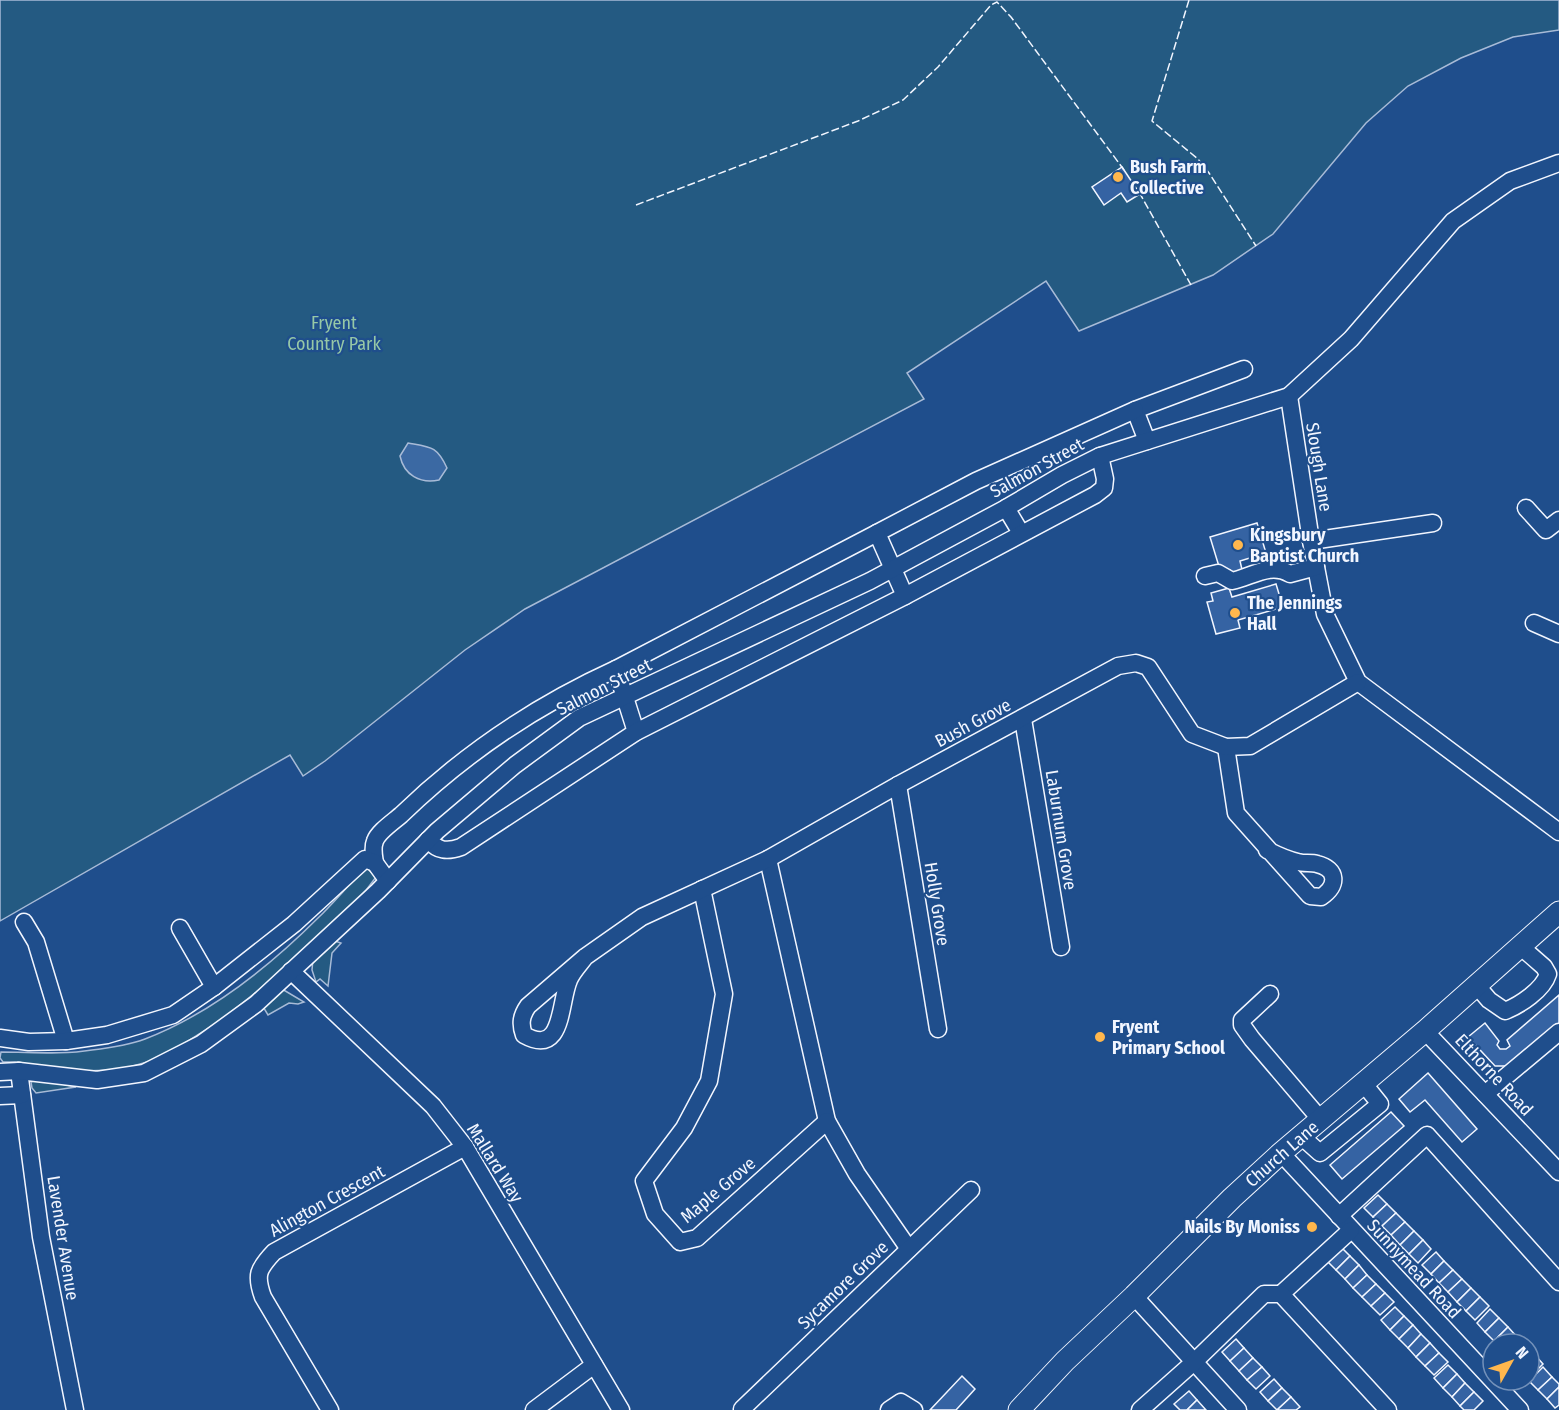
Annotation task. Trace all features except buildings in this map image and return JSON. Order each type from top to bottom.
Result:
[{"type":"main road","name":"Church Lane","points":[[1019,1410],[1065,1361],[1232,1198],[1558,914]]},
{"type":"street","points":[[1289,396],[1351,339],[1454,221],[1510,181],[1559,163]]},
{"type":"street","points":[[388,880],[375,863],[373,852],[375,839],[412,804],[464,761],[510,726],[552,700],[616,669],[976,481],[1134,410],[1244,369]]},
{"type":"street","name":"Salmon Street","points":[[0,1072],[19,1071],[97,1080],[144,1073],[201,1044],[256,1004],[428,840],[515,765],[579,718],[870,581],[1100,456],[1289,396]]},
{"type":"street","name":"Slough Lane","points":[[1289,396],[1311,541],[1325,614],[1358,682],[1559,832]]},
{"type":"street","points":[[1134,410],[1147,441]]},
{"type":"street","points":[[428,840],[442,850],[461,847],[636,732],[905,596],[1095,495],[1104,488],[1105,479],[1100,456]]},
{"type":"street","points":[[1006,507],[1021,533]]},
{"type":"street","points":[[1526,508],[1546,530],[1559,520]]},
{"type":"street","points":[[1311,541],[1433,523]]},
{"type":"street","points":[[877,533],[905,596]]},
{"type":"street","points":[[1205,576],[1218,573],[1232,581],[1269,569],[1282,569],[1290,574],[1316,567]]},
{"type":"street","points":[[1534,623],[1559,634]]},
{"type":"street","name":"Bush Grove","points":[[585,957],[569,979],[558,1028],[545,1040],[538,1041],[524,1035],[521,1025],[523,1013],[528,1006],[585,957],[642,918],[768,859],[898,785],[1118,666],[1136,663],[1148,667],[1192,734],[1226,747],[1250,747],[1358,682]]},
{"type":"street","points":[[616,669],[636,732]]},
{"type":"street","name":"Laburnum Grove","points":[[1023,719],[1061,947]]},
{"type":"street","points":[[1226,747],[1236,813],[1267,850]]},
{"type":"street","name":"Holly Grove","points":[[898,785],[938,1029]]},
{"type":"street","points":[[0,1038],[29,1042],[66,1041],[107,1035],[173,1015],[214,987],[294,924],[364,859],[375,863]]},
{"type":"street","points":[[768,859],[827,1121],[857,1174],[909,1249]]},
{"type":"street","name":"Maple Grove","points":[[702,889],[724,994],[709,1081],[684,1128],[644,1181],[655,1214],[680,1242],[697,1238],[827,1121]]},
{"type":"street","points":[[24,922],[36,942],[66,1041]]},
{"type":"street","points":[[180,928],[214,987]]},
{"type":"street","points":[[1477,986],[1489,1000],[1505,1011],[1518,1006],[1546,981],[1548,974],[1544,967],[1520,946]]},
{"type":"street","name":"Mallard Way","points":[[291,971],[433,1106],[465,1147],[621,1410]]},
{"type":"street","points":[[1270,994],[1242,1020],[1242,1024],[1252,1039],[1321,1120]]},
{"type":"street","name":"Elthorne Road","points":[[1425,1031],[1559,1172]]},
{"type":"street","points":[[1485,1094],[1559,1032]]},
{"type":"street","name":"Lavender Avenue","points":[[19,1071],[41,1237],[75,1410]]},
{"type":"street","points":[[1301,1136],[1320,1153],[1380,1104],[1364,1084]]},
{"type":"street","points":[[0,1096],[22,1095]]},
{"type":"street","points":[[1339,1216],[1427,1135],[1559,1282]]},
{"type":"street","name":"Alington Crescent","points":[[330,1410],[263,1297],[258,1281],[261,1266],[274,1252],[465,1147]]},
{"type":"street","name":"Sunnymead Road","points":[[1281,1153],[1520,1410]]},
{"type":"street","name":"Sycamore Grove","points":[[742,1409],[971,1190]]},
{"type":"street","points":[[1140,1410],[1194,1362],[1264,1294],[1281,1294],[1351,1230]]},
{"type":"street","points":[[1281,1294],[1388,1410]]},
{"type":"street","points":[[1134,1296],[1238,1410]]},
{"type":"street","points":[[534,1410],[594,1365]]},
{"type":"street","points":[[889,1410],[901,1402],[914,1410]]},
{"type":"green space","name":"Fryent Country Park","points":[[0,0],[1559,0],[1559,30],[1513,37],[1461,58],[1408,86],[1366,123],[1273,234],[1213,275],[1079,331],[1046,281],[907,373],[924,399],[525,609],[465,650],[303,776],[290,755],[0,921]]},
{"type":"green space","points":[[367,868],[376,877],[364,893],[291,964],[220,1021],[161,1058],[119,1070],[77,1071],[3,1062],[0,1058],[1,1052],[81,1052],[126,1045],[169,1029],[216,1002],[281,953]]},
{"type":"green space","points":[[335,941],[341,943],[332,953],[328,986],[320,979],[316,982],[312,970],[313,959]]},
{"type":"green space","points":[[282,989],[304,1002],[289,1003],[268,1015],[262,1005]]},
{"type":"green space","points":[[38,1079],[76,1087],[36,1093],[31,1082]]},
{"type":"shaded area","points":[[408,443],[428,447],[440,455],[447,468],[439,480],[425,481],[409,473],[400,456]]},
{"type":"fence","points":[[1189,0],[1152,121],[1198,159],[1256,246]]},
{"type":"fence","points":[[636,205],[858,121],[903,100],[938,67],[991,5],[997,2],[1011,17],[1124,170]]},
{"type":"fence","points":[[1139,192],[1191,285]]},
{"type":"place","name":"Bush Farm Collective","points":[[1118,177]]},
{"type":"place","name":"Kingsbury Baptist Church","points":[[1238,545]]},
{"type":"place","name":"The Jennings Hall","points":[[1235,613]]},
{"type":"place","name":"Fryent Primary School","points":[[1100,1037]]},
{"type":"place","name":"Nails By Moniss","points":[[1312,1227]]}]
